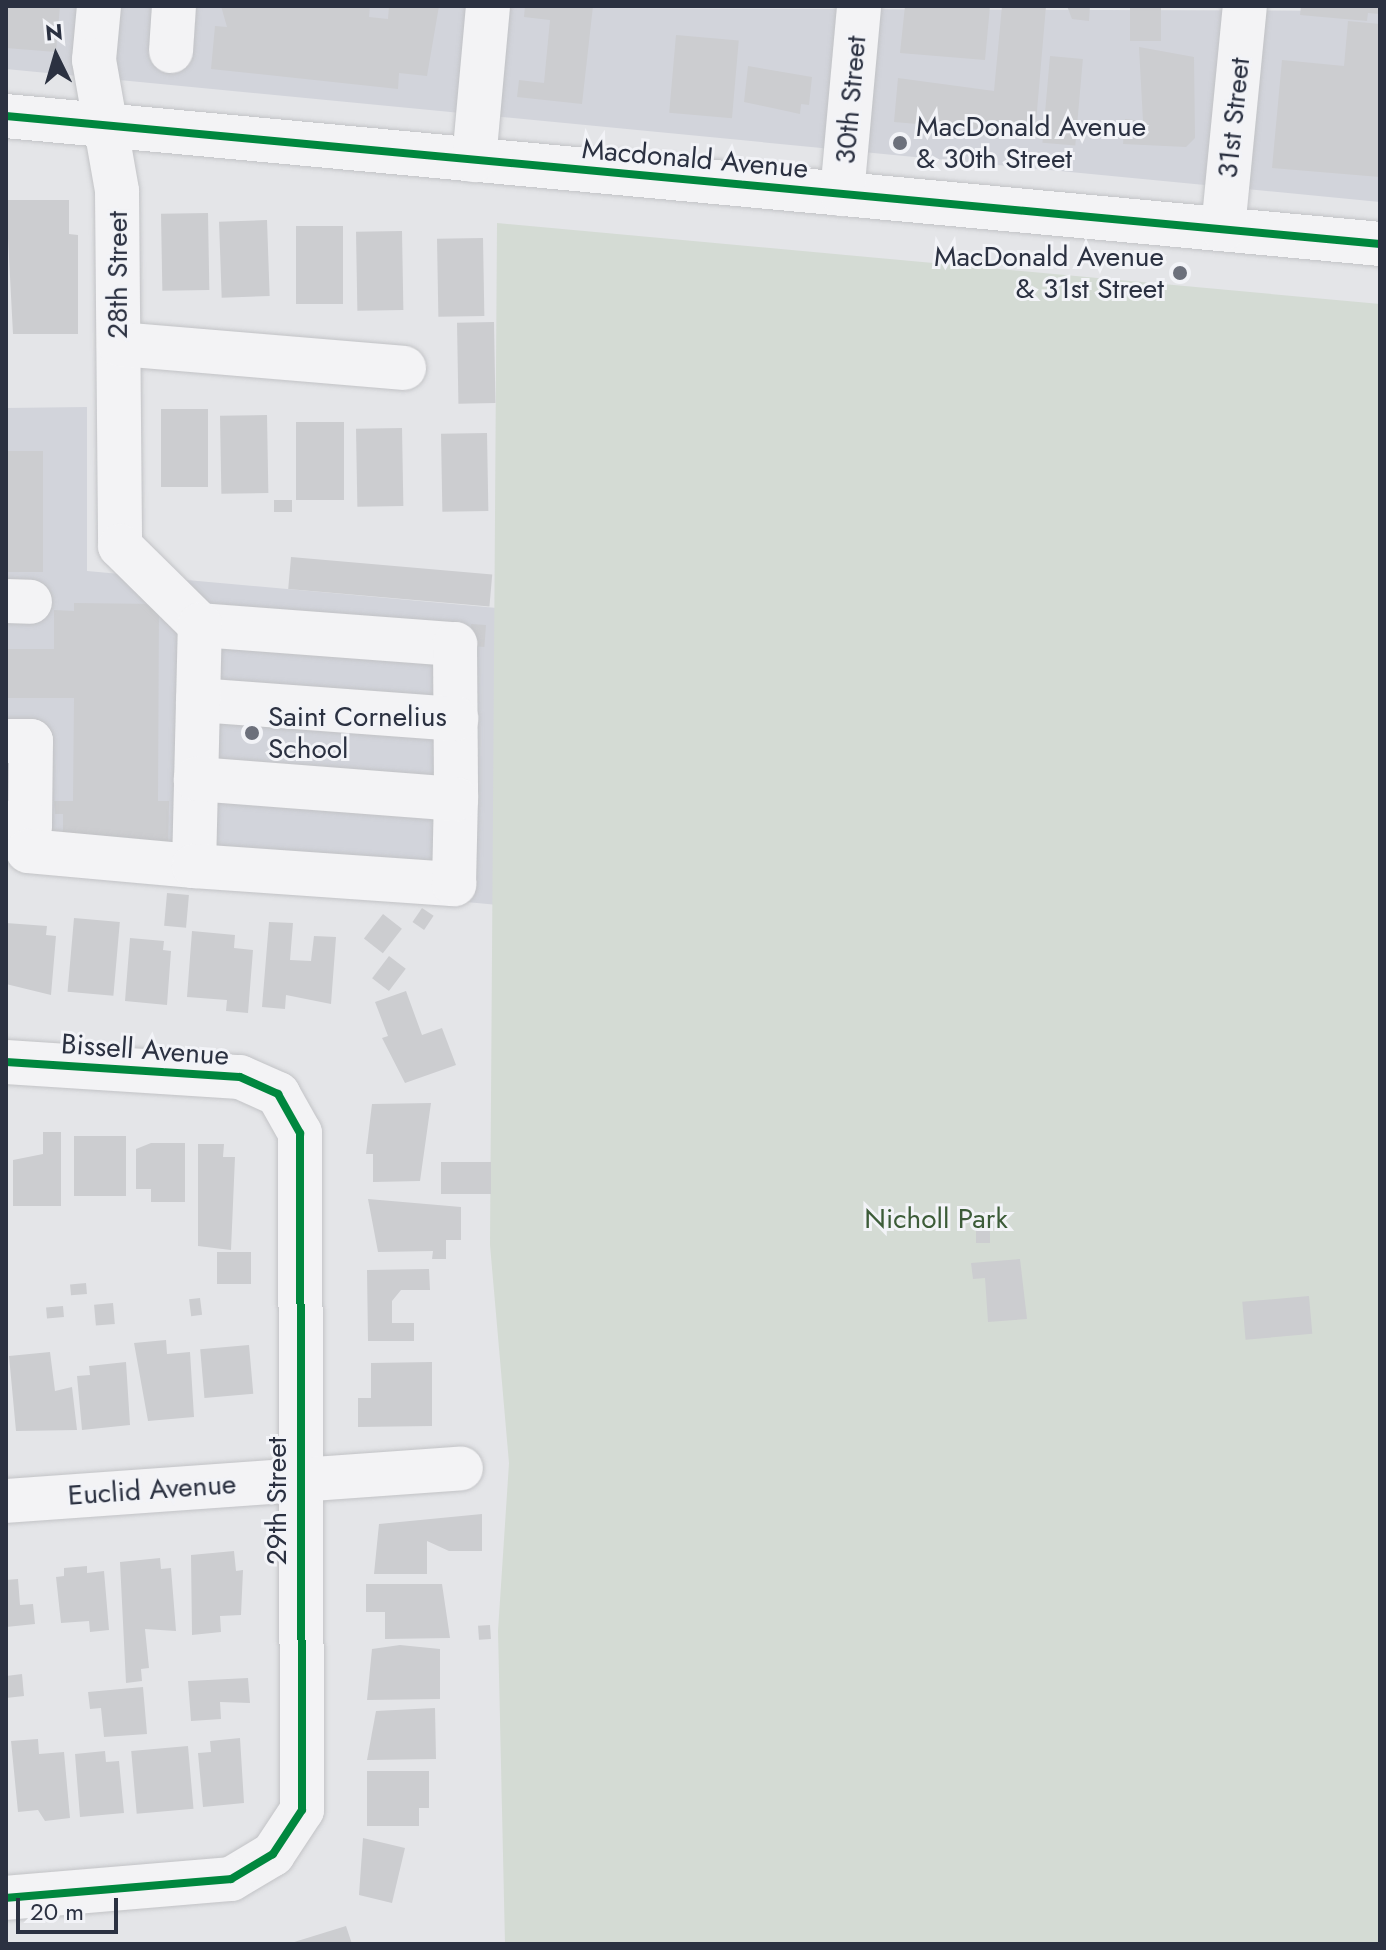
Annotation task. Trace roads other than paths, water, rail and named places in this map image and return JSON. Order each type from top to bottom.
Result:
[{"type":"street","name":"28th Street","points":[[99,6],[94,60],[117,191],[120,546],[200,625]]},
{"type":"street","points":[[171,51],[174,6]]},
{"type":"street","points":[[474,160],[488,6]]},
{"type":"street","name":"30th Street","points":[[842,194],[859,6]]},
{"type":"street","name":"31st Street","points":[[1223,229],[1245,6]]},
{"type":"street","name":"Macdonald Avenue","points":[[6,116],[1380,244]]},
{"type":"street","points":[[119,344],[404,368]]},
{"type":"street","points":[[6,741],[31,741],[18,824],[28,851],[194,866],[454,884],[455,644],[200,625],[194,866]]},
{"type":"street","points":[[198,700],[456,719]]},
{"type":"street","points":[[196,779],[456,799]]},
{"type":"street","name":"Bissell Avenue","points":[[6,1062],[240,1077],[278,1094]]},
{"type":"street","name":"29th Street","points":[[6,1898],[231,1879],[273,1854],[302,1810],[298,1479],[300,1133],[278,1094]]},
{"type":"street","name":"Euclid Avenue","points":[[6,1501],[461,1468]]},
{"type":"place","name":"MacDonald Avenue & 30th Street","points":[[900,143]]},
{"type":"place","name":"MacDonald Avenue & 31st Street","points":[[1180,273]]},
{"type":"place","name":"Saint Cornelius School","points":[[252,733]]},
{"type":"park label","name":"Nicholl Park","points":[[936,1219]]}]
